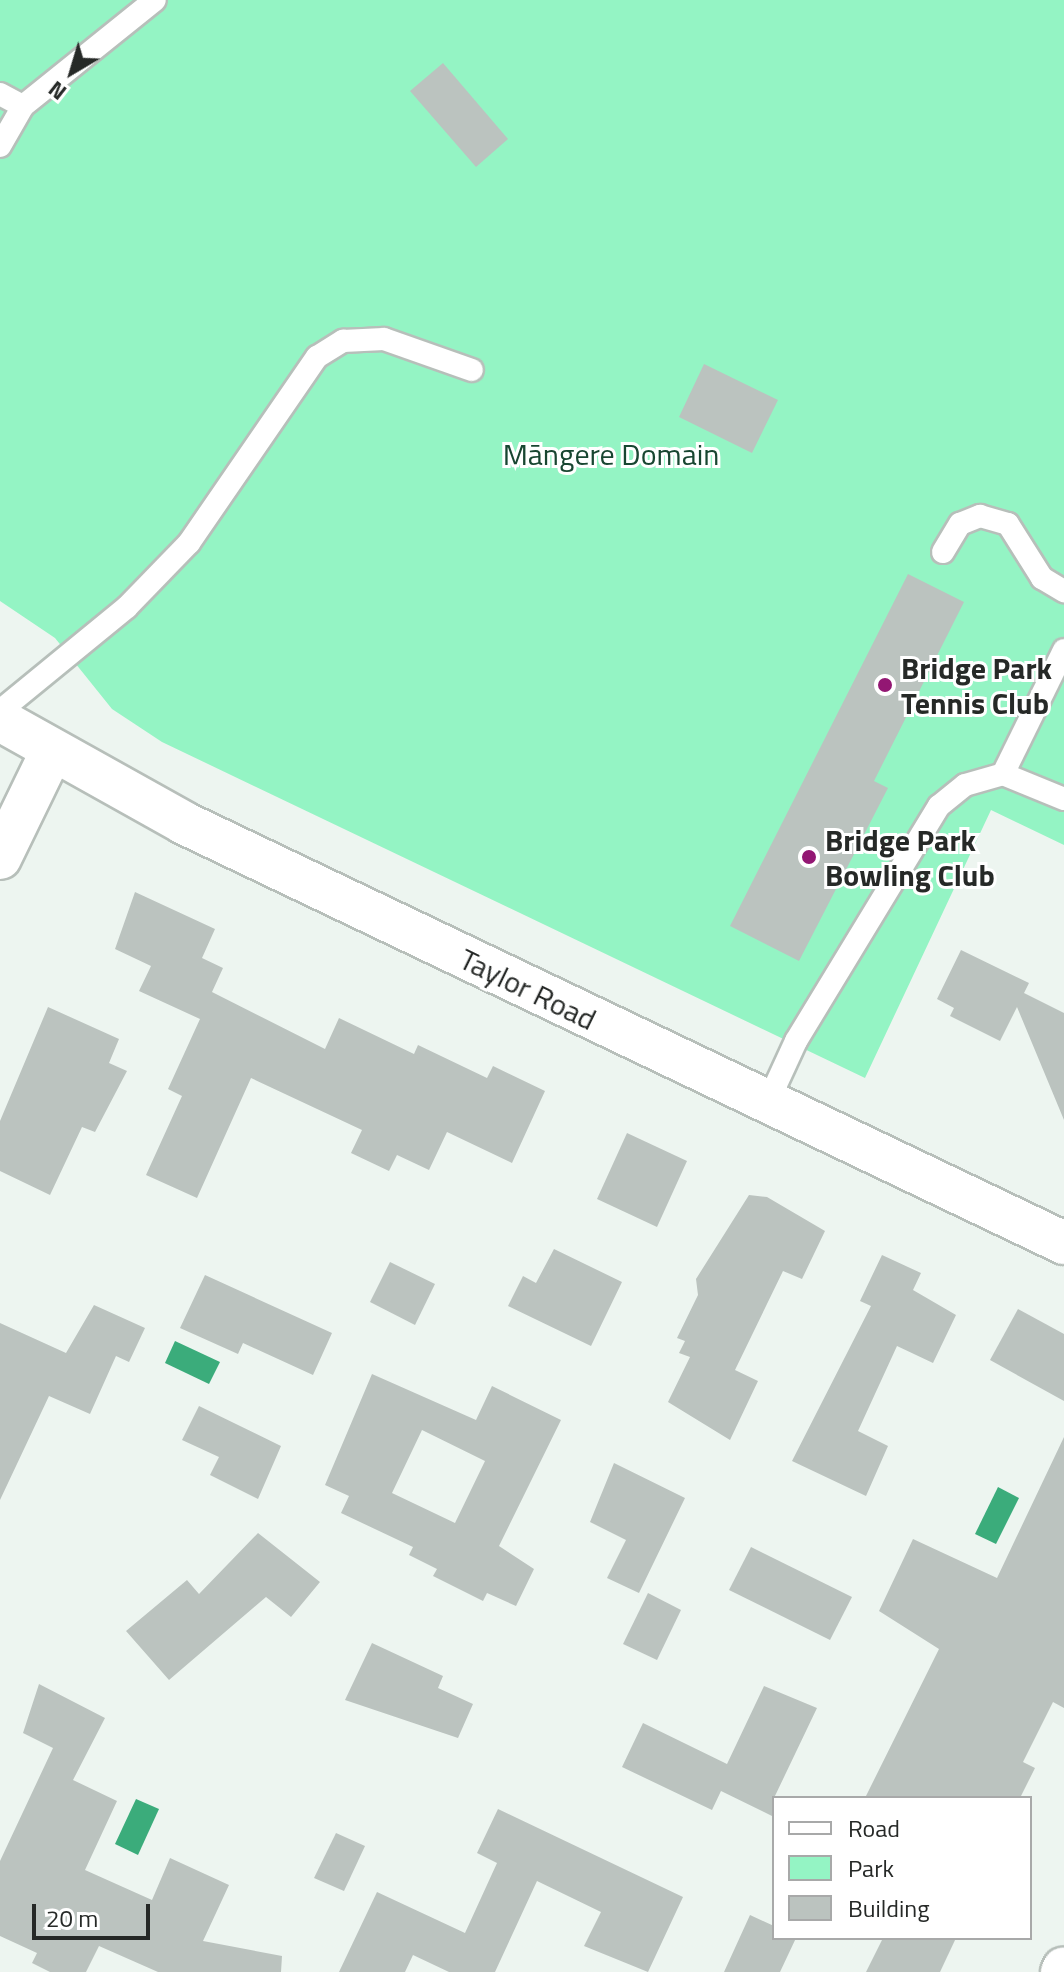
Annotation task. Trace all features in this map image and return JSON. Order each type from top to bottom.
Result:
[{"type":"street","name":"Taylor Road","points":[[0,720],[51,753],[767,1104],[1064,1243]]},
{"type":"street","points":[[0,858],[51,753]]},
{"type":"lane","points":[[0,146],[23,106],[155,0]]},
{"type":"lane","points":[[0,94],[23,106]]},
{"type":"lane","points":[[0,711],[127,607],[189,543],[317,357],[343,341],[384,339],[472,370]]},
{"type":"lane","points":[[943,552],[960,524],[980,516],[1008,524],[1042,578],[1064,591]]},
{"type":"lane","points":[[1003,774],[1064,650]]},
{"type":"lane","points":[[767,1104],[918,835],[965,785],[1003,774],[1064,799]]},
{"type":"green space","name":"Māngere Domain","points":[[0,0],[1064,0],[1064,845],[991,810],[865,1078],[162,742],[112,709],[55,638],[0,601]]},
{"type":"shaded area","points":[[175,1341],[220,1362],[209,1384],[165,1363]]},
{"type":"shaded area","points":[[998,1487],[1019,1498],[996,1544],[975,1534]]},
{"type":"shaded area","points":[[136,1799],[159,1809],[138,1855],[115,1844]]},
{"type":"building","points":[[443,63],[508,139],[476,167],[410,91]]},
{"type":"building","points":[[704,364],[778,400],[752,453],[679,417]]},
{"type":"building","points":[[908,574],[964,602],[874,781],[888,788],[799,961],[730,926]]},
{"type":"building","points":[[135,892],[215,929],[202,958],[223,968],[212,992],[325,1049],[339,1018],[414,1054],[418,1045],[487,1078],[493,1066],[545,1091],[512,1163],[447,1132],[429,1170],[397,1155],[389,1171],[351,1153],[362,1130],[251,1078],[197,1198],[146,1175],[182,1096],[168,1089],[200,1019],[139,991],[151,966],[115,949]]},
{"type":"building","points":[[961,950],[1029,983],[1024,993],[1064,1013],[1064,1120],[1017,1007],[1000,1041],[950,1016],[954,1008],[937,999]]},
{"type":"building","points":[[48,1007],[119,1039],[109,1063],[127,1071],[95,1132],[82,1127],[50,1195],[0,1171],[0,1121]]},
{"type":"building","points":[[627,1133],[687,1161],[657,1227],[597,1199]]},
{"type":"building","points":[[749,1195],[767,1197],[825,1231],[802,1279],[783,1271],[735,1370],[758,1381],[730,1440],[668,1402],[690,1357],[679,1353],[685,1341],[677,1338],[698,1295],[696,1279]]},
{"type":"building","points":[[554,1249],[622,1282],[591,1346],[508,1306],[523,1276],[536,1283]]},
{"type":"building","points":[[882,1255],[921,1273],[913,1290],[956,1315],[933,1363],[897,1346],[858,1431],[888,1446],[866,1496],[792,1461],[871,1306],[860,1301]]},
{"type":"building","points":[[390,1262],[435,1284],[415,1325],[370,1302]]},
{"type":"building","points":[[205,1275],[332,1333],[313,1375],[243,1343],[238,1354],[180,1328]]},
{"type":"building","points":[[94,1305],[145,1328],[129,1362],[116,1356],[90,1414],[49,1396],[0,1500],[0,1323],[66,1353]]},
{"type":"building","points":[[1018,1309],[1064,1334],[1064,1401],[990,1360]]},
{"type":"building","points":[[372,1374],[476,1420],[492,1386],[561,1420],[499,1546],[534,1569],[516,1606],[487,1593],[483,1601],[433,1576],[437,1569],[409,1555],[413,1547],[341,1513],[349,1496],[325,1485]],"holes":[[[422,1430],[485,1461],[455,1523],[392,1493]]]},
{"type":"building","points":[[199,1406],[281,1446],[258,1499],[210,1475],[219,1457],[182,1440]]},
{"type":"building","points":[[1064,1437],[1064,1708],[1053,1702],[1023,1762],[1035,1768],[1021,1796],[866,1796],[939,1649],[879,1611],[913,1539],[997,1578]]},
{"type":"building","points":[[614,1463],[685,1498],[639,1593],[607,1578],[626,1540],[590,1522]]},
{"type":"building","points":[[258,1533],[320,1582],[291,1617],[266,1597],[169,1680],[126,1631],[187,1580],[199,1594]]},
{"type":"building","points":[[751,1547],[852,1597],[830,1640],[729,1590]]},
{"type":"building","points":[[648,1593],[681,1610],[657,1660],[623,1644]]},
{"type":"building","points":[[372,1643],[443,1676],[438,1688],[473,1704],[458,1738],[345,1700]]},
{"type":"building","points":[[39,1684],[105,1718],[73,1780],[117,1801],[85,1870],[152,1900],[170,1858],[229,1885],[203,1941],[282,1956],[281,1972],[158,1972],[99,1946],[86,1972],[50,1972],[32,1963],[37,1953],[0,1936],[0,1861],[53,1748],[23,1733]]},
{"type":"building","points":[[764,1686],[817,1708],[775,1796],[772,1796],[772,1816],[721,1791],[712,1810],[622,1767],[643,1723],[727,1764]]},
{"type":"building","points":[[498,1809],[683,1897],[648,1972],[584,1946],[601,1912],[537,1881],[495,1972],[449,1972],[413,1955],[405,1972],[339,1972],[377,1892],[465,1933],[497,1863],[477,1853]]},
{"type":"building","points":[[336,1833],[365,1846],[344,1891],[314,1878]]},
{"type":"building","points":[[750,1915],[772,1925],[772,1940],[795,1940],[780,1972],[724,1972]]},
{"type":"building","points":[[882,1940],[955,1940],[940,1972],[866,1972]]},
{"type":"place","name":"Bridge Park Tennis Club","points":[[885,685]]},
{"type":"place","name":"Bridge Park Bowling Club","points":[[809,857]]}]
